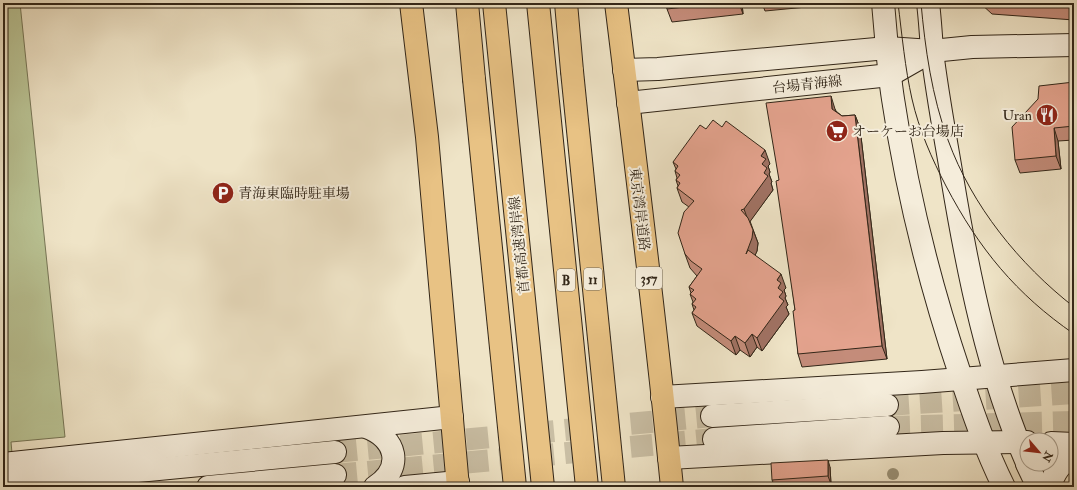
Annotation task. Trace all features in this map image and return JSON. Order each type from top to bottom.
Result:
[{"type":"highway","points":[[411,3],[427,137]]},
{"type":"highway","points":[[419,3],[427,137],[458,484]]},
{"type":"highway","points":[[467,3],[514,487]]},
{"type":"highway","name":"首都高速湾岸線","points":[[494,3],[543,487]]},
{"type":"highway","name":"B","points":[[538,3],[587,487]]},
{"type":"highway","name":"11","points":[[566,3],[614,487]]},
{"type":"highway","name":"東京湾岸道路","points":[[616,3],[636,178],[656,328],[672,487]]},
{"type":"street","points":[[883,3],[890,75],[908,180],[924,254],[942,320],[962,379],[984,442],[1004,486]]},
{"type":"street","points":[[928,3],[932,51],[963,244],[978,310],[996,376],[1019,434]]},
{"type":"street","points":[[932,51],[972,47],[1074,45]]},
{"type":"street","name":"台場青海線","points":[[624,70],[665,68],[887,48],[932,51]]},
{"type":"street","name":"台場青海線","points":[[628,103],[890,75],[932,51]]},
{"type":"street","points":[[662,397],[962,379],[1074,370]]},
{"type":"street","points":[[712,416],[887,405]]},
{"type":"street","points":[[3,464],[452,417]]},
{"type":"street","points":[[366,427],[379,431],[389,442],[394,455],[392,467],[385,480],[375,487]]},
{"type":"street","points":[[714,439],[888,427]]},
{"type":"street","points":[[669,458],[984,442],[1019,442]]},
{"type":"street","points":[[1059,443],[1074,444]]},
{"type":"street","points":[[3,484],[336,452]]},
{"type":"street","points":[[1038,478],[1055,473],[1063,462],[1074,455]]},
{"type":"street","points":[[208,487],[335,475]]},
{"type":"street","points":[[405,487],[458,484]]},
{"type":"green space","points":[[3,3],[20,3],[65,437],[11,442],[15,487],[3,487]]},
{"type":"building","points":[[667,3],[719,3],[667,9]]},
{"type":"building","points":[[1023,3],[1074,3],[1074,6]]},
{"type":"building","points":[[1074,82],[1074,126],[1054,128],[1056,156],[1015,160],[1012,127],[1038,99],[1039,86]]},
{"type":"building","points":[[831,96],[832,109],[842,116],[855,115],[882,346],[798,354],[793,311],[795,310],[776,181],[779,180],[766,103]]},
{"type":"building","points":[[713,120],[722,127],[726,121],[765,150],[761,156],[766,159],[762,164],[767,168],[764,173],[768,176],[744,209],[741,210],[748,218],[753,230],[752,238],[746,254],[748,250],[781,274],[777,280],[781,283],[778,288],[783,292],[779,297],[784,301],[757,338],[752,334],[745,343],[735,336],[731,341],[692,313],[696,307],[692,304],[696,299],[690,294],[694,290],[689,287],[702,269],[691,261],[685,254],[678,233],[684,212],[694,201],[677,188],[680,183],[676,180],[680,175],[675,171],[678,166],[673,162],[700,125],[706,129]]},
{"type":"building","points":[[828,460],[828,476],[772,480],[771,463]]},
{"type":"tunnel","points":[[887,405],[1074,393]]},
{"type":"tunnel","points":[[335,452],[712,416]]},
{"type":"tunnel","points":[[888,427],[1074,422]]},
{"type":"tunnel","points":[[335,475],[714,439]]},
{"type":"tram line","points":[[898,3],[907,75],[915,111],[926,144],[946,186],[972,230],[1001,269],[1034,303],[1074,334]]},
{"type":"tram line","points":[[921,3],[933,90],[942,124],[958,164],[970,188],[984,211],[1016,253],[1034,272],[1074,307]]},
{"type":"place","name":"Uran","points":[[1047,115]]},
{"type":"place","name":"オーケーお台場店","points":[[837,131]]},
{"type":"place","name":"青海東臨時駐車場","points":[[223,193]]}]
